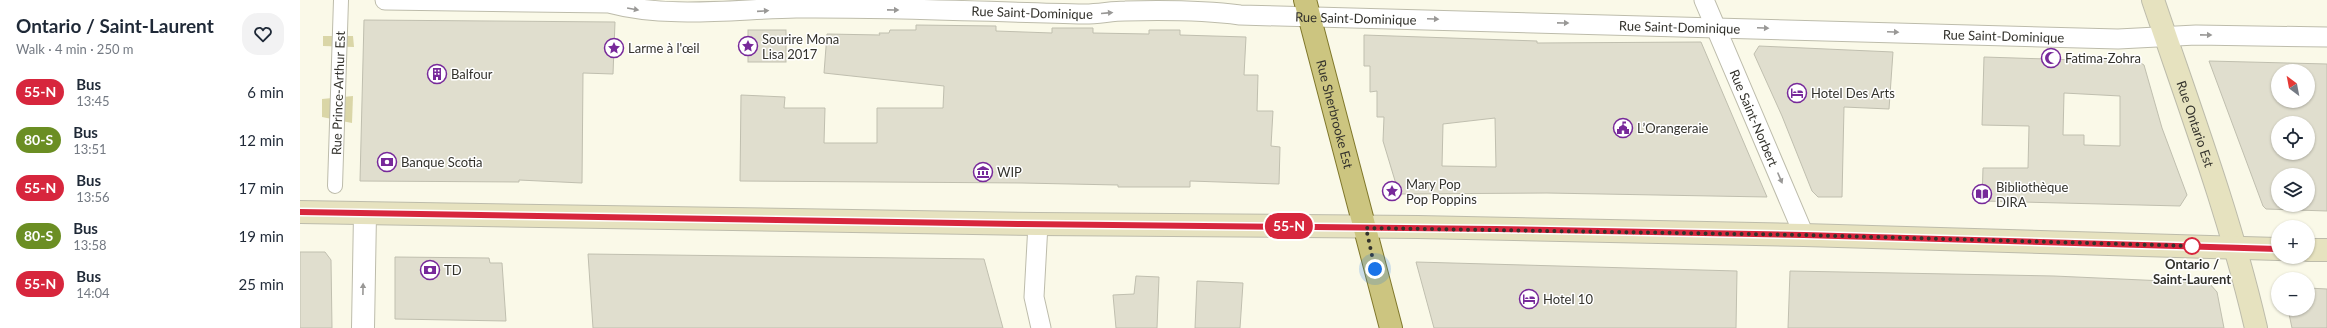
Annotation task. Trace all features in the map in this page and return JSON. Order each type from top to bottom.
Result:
[{"type":"main road","name":"Rue Ontario Est","points":[[2153,0],[2167,36],[2236,247],[2256,328]]},
{"type":"main road","name":"Rue Sherbrooke Est","points":[[1308,8],[1391,328]]},
{"type":"main road","points":[[300,212],[1804,235],[2271,249]]},
{"type":"main road","points":[[2315,250],[2327,250]]},
{"type":"street","name":"Rue Prince-Arthur Est","points":[[335,186],[341,0]]},
{"type":"street","name":"Rue Saint-Dominique","points":[[385,0],[609,3],[635,10],[746,12],[796,8],[1085,14],[1107,14],[1123,11],[1212,11],[1240,15],[1308,8],[1717,26],[2118,39],[2167,36],[2327,37]]},
{"type":"street","name":"Rue Saint-Norbert","points":[[1704,0],[1717,26],[1804,235]]},
{"type":"street","points":[[363,328],[365,214]]},
{"type":"street","points":[[1038,224],[1034,296],[1041,328]]},
{"type":"shaded area","points":[[323,36],[353,36],[354,47],[323,46]]},
{"type":"shaded area","points":[[353,96],[352,123],[322,117],[322,99]]},
{"type":"building","name":"Balfour","points":[[364,20],[615,22],[613,74],[583,73],[582,183],[519,180],[519,182],[360,181]]},
{"type":"building","points":[[916,25],[996,26],[996,31],[1052,33],[1052,28],[1093,28],[1093,33],[1149,34],[1149,30],[1180,30],[1180,35],[1246,37],[1244,75],[1258,75],[1257,111],[1273,111],[1271,146],[1280,147],[1279,184],[1190,181],[1190,187],[1118,187],[1118,185],[1022,183],[740,181],[741,95],[785,97],[784,108],[825,108],[824,143],[877,143],[877,108],[943,108],[944,86],[824,73],[827,34],[880,35],[879,33],[889,33],[890,30],[916,30]]},
{"type":"building","points":[[748,30],[786,30],[786,62],[748,62]]},
{"type":"building","points":[[1364,35],[1537,41],[1537,43],[1701,42],[1767,197],[1547,193],[1399,194],[1383,141],[1384,117],[1377,117],[1377,91],[1370,92],[1370,66],[1364,66]],"holes":[[[1495,118],[1496,167],[1442,166],[1443,124]]]},
{"type":"building","name":"Hotel Des Arts","points":[[1759,46],[1893,52],[1889,109],[1844,107],[1842,197],[1818,197],[1812,191],[1782,116],[1754,54]]},
{"type":"building","points":[[1984,57],[2139,62],[2144,65],[2162,128],[2187,195],[2180,206],[1982,201],[1983,168],[2028,168],[2029,126],[1982,125]],"holes":[[[2064,93],[2120,96],[2120,146],[2084,145],[2084,135],[2063,135]]]},
{"type":"building","points":[[2209,61],[2327,64],[2327,211],[2315,211],[2315,168],[2271,168],[2271,209],[2266,209],[2263,206]]},
{"type":"building","points":[[300,252],[325,252],[331,260],[332,328],[300,328]]},
{"type":"building","points":[[588,254],[984,259],[1003,328],[593,328]]},
{"type":"building","points":[[395,257],[489,258],[490,263],[502,263],[506,321],[395,319]]},
{"type":"building","name":"Hotel 10","points":[[1416,262],[1737,271],[1736,328],[1434,328]]},
{"type":"building","points":[[1790,271],[2054,276],[2209,283],[2217,292],[2224,328],[1788,328]]},
{"type":"building","points":[[1136,276],[1159,277],[1157,328],[1116,328],[1113,295],[1134,294]]},
{"type":"building","points":[[1197,281],[1243,283],[1240,328],[1195,328]]},
{"type":"building","points":[[2315,288],[2327,289],[2327,328],[2292,328],[2289,316],[2315,316]]},
{"type":"bus line","name":"55-N","points":[[300,212],[1022,224],[1327,226],[1366,228],[1400,227],[1804,235],[2271,249]]},
{"type":"place","name":"Sourire Mona Lisa 2017","points":[[748,46]]},
{"type":"place","name":"Larme à l'œil","points":[[614,48]]},
{"type":"place","name":"Fatima-Zohra","points":[[2051,58]]},
{"type":"place","name":"Balfour","points":[[437,74]]},
{"type":"place","name":"Hotel Des Arts","points":[[1797,93]]},
{"type":"place","name":"L’Orangeraie","points":[[1623,128]]},
{"type":"place","name":"Banque Scotia","points":[[387,162]]},
{"type":"place","name":"WIP","points":[[983,172]]},
{"type":"place","name":"Mary Pop Pop Poppins","points":[[1392,191]]},
{"type":"place","name":"Bibliothèque DIRA","points":[[1982,194]]},
{"type":"place","name":"Ontario / Saint-Laurent","points":[[2192,246]]},
{"type":"place","name":"TD","points":[[430,270]]},
{"type":"place","name":"Hotel 10","points":[[1529,299]]},
{"type":"route","points":[[1375,269],[1366,228],[1418,227],[1804,235],[2192,246]]}]
